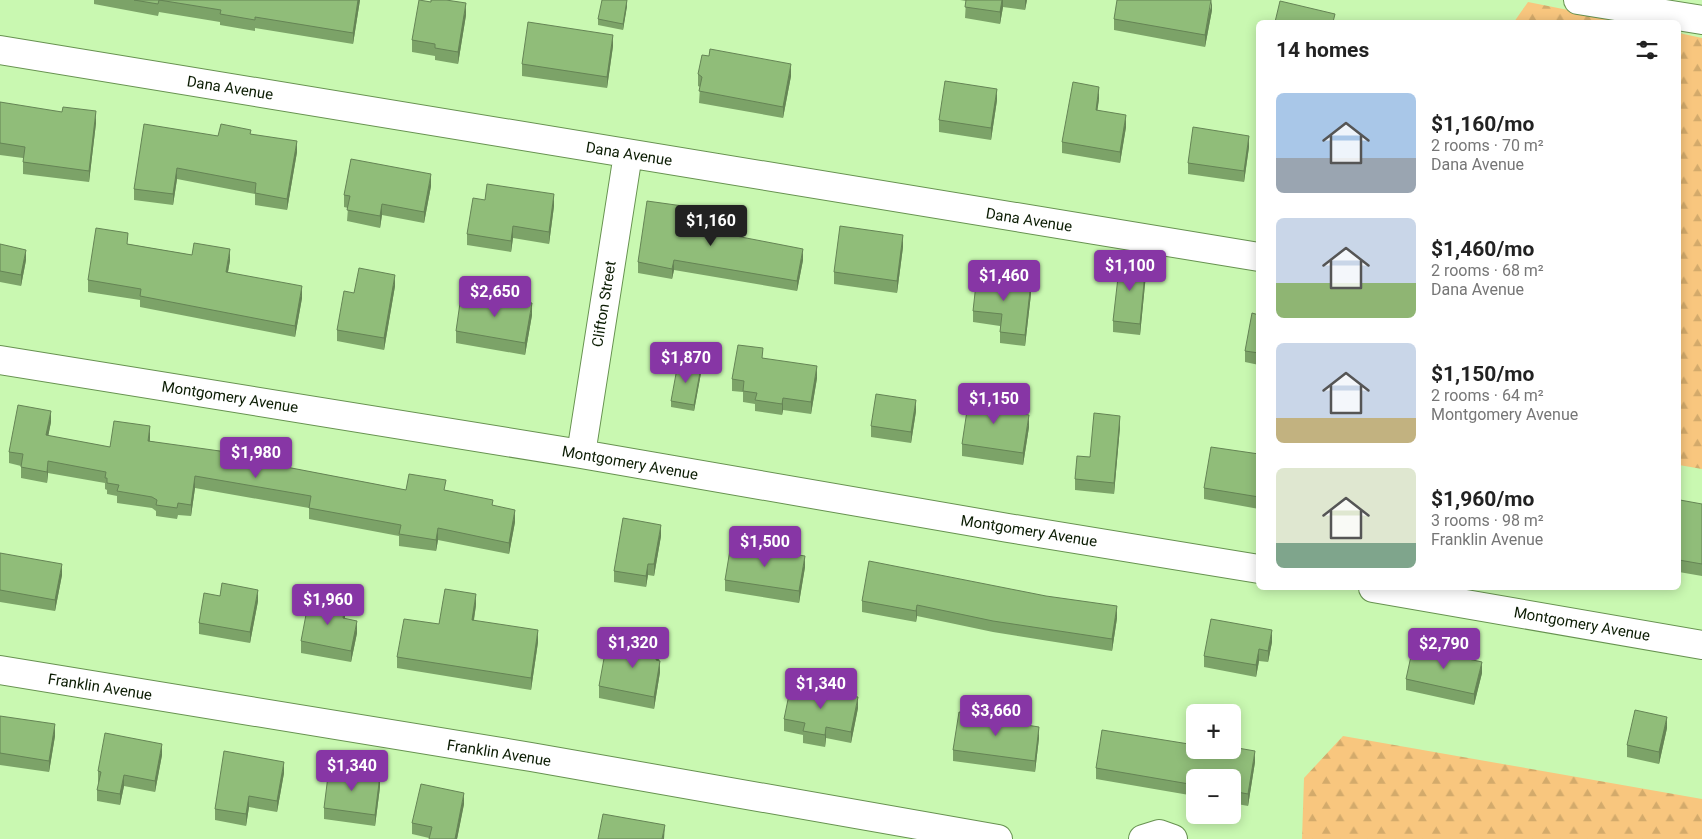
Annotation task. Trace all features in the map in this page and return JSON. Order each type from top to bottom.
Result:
[{"type":"street","points":[[1578,0],[1702,20]]},
{"type":"street","name":"Dana Avenue","points":[[0,50],[1256,257]]},
{"type":"street","name":"Clifton Street","points":[[581,454],[628,154]]},
{"type":"street","name":"Montgomery Avenue","points":[[0,360],[581,454],[998,527],[1256,569]]},
{"type":"street","name":"Montgomery Avenue","points":[[1385,590],[1702,645]]},
{"type":"street","name":"Franklin Avenue","points":[[0,670],[531,757],[998,839]]},
{"type":"street","points":[[1143,839],[1159,834],[1173,839]]},
{"type":"green space","points":[[1528,2],[1618,20],[1515,20]]},
{"type":"green space","points":[[1681,33],[1702,38],[1702,469],[1681,465]]},
{"type":"green space","points":[[1343,736],[1702,799],[1702,839],[1302,839],[1304,778]]},
{"type":"building","points":[[134,0],[159,0],[158,4]]},
{"type":"building","points":[[159,0],[358,0],[353,33],[255,17],[255,20],[220,14],[221,10]]},
{"type":"building","points":[[419,0],[431,2],[431,0],[446,0],[466,3],[458,52],[435,48],[435,44],[412,40]]},
{"type":"building","points":[[602,0],[627,0],[623,24],[598,19]]},
{"type":"building","points":[[966,0],[1002,0],[1000,12],[965,7]]},
{"type":"building","points":[[1117,0],[1211,0],[1205,35],[1114,19]]},
{"type":"building","points":[[1280,1],[1335,14],[1334,20],[1275,20]]},
{"type":"building","points":[[528,22],[613,35],[607,77],[522,64]]},
{"type":"building","points":[[710,49],[791,64],[783,107],[699,91],[702,77],[698,74],[702,55],[709,56]]},
{"type":"building","points":[[945,81],[997,89],[991,128],[939,120]]},
{"type":"building","points":[[1073,82],[1099,87],[1096,110],[1126,115],[1120,152],[1062,142]]},
{"type":"building","points":[[0,102],[62,112],[63,107],[96,111],[89,171],[23,162],[25,147],[0,143]]},
{"type":"building","points":[[144,124],[218,136],[221,124],[251,130],[250,134],[297,141],[287,199],[255,193],[256,183],[177,168],[173,194],[134,189]]},
{"type":"building","points":[[1193,127],[1249,136],[1244,171],[1188,163]]},
{"type":"building","points":[[351,159],[431,174],[424,212],[382,204],[380,216],[347,210],[350,196],[344,195]]},
{"type":"building","points":[[487,184],[554,194],[549,232],[513,226],[511,241],[467,234],[473,198],[485,200]]},
{"type":"building","points":[[647,201],[683,206],[679,225],[803,249],[797,281],[674,260],[672,269],[638,262]]},
{"type":"building","points":[[840,226],[903,235],[897,281],[834,272]]},
{"type":"building","points":[[96,228],[128,233],[127,244],[192,255],[194,243],[230,249],[226,272],[302,286],[295,326],[140,296],[141,289],[88,280]]},
{"type":"building","points":[[0,244],[26,250],[21,275],[0,271]]},
{"type":"building","points":[[1120,260],[1146,263],[1140,324],[1113,321]]},
{"type":"building","points":[[359,268],[395,275],[384,338],[337,330],[344,291],[354,293]]},
{"type":"building","points":[[977,275],[1031,282],[1025,335],[1000,332],[1002,314],[973,311]]},
{"type":"building","points":[[461,296],[492,301],[493,297],[532,303],[525,343],[456,331]]},
{"type":"building","points":[[1252,313],[1256,314],[1256,353],[1245,351]]},
{"type":"building","points":[[738,345],[763,348],[762,358],[817,366],[811,402],[783,398],[782,404],[755,400],[757,393],[743,391],[744,381],[732,379]]},
{"type":"building","points":[[678,363],[701,367],[694,405],[671,401]]},
{"type":"building","points":[[977,388],[999,391],[996,410],[1029,415],[1023,453],[962,444],[968,404],[974,405]]},
{"type":"building","points":[[876,394],[916,400],[911,432],[871,426]]},
{"type":"building","points":[[18,405],[51,411],[46,435],[110,447],[114,421],[150,426],[148,441],[227,452],[228,448],[283,458],[281,466],[406,490],[409,474],[446,480],[444,490],[493,500],[492,505],[515,510],[509,543],[438,528],[436,540],[399,534],[401,525],[309,508],[311,496],[195,476],[191,505],[178,503],[177,508],[156,505],[157,500],[152,497],[117,491],[119,485],[107,483],[107,478],[105,478],[106,472],[48,461],[47,472],[21,467],[23,454],[9,452]]},
{"type":"building","points":[[1094,413],[1120,416],[1114,483],[1075,479],[1077,456],[1090,457]]},
{"type":"building","points":[[1211,447],[1256,454],[1256,497],[1204,488]]},
{"type":"building","points":[[1681,500],[1702,504],[1702,564],[1681,560]]},
{"type":"building","points":[[623,518],[661,525],[654,564],[648,564],[646,576],[614,571]]},
{"type":"building","points":[[731,544],[805,556],[799,591],[725,580]]},
{"type":"building","points":[[0,553],[62,564],[55,600],[0,590]]},
{"type":"building","points":[[869,561],[1046,596],[1117,606],[1112,639],[993,621],[917,605],[916,611],[862,601]]},
{"type":"building","points":[[222,583],[258,590],[250,632],[199,623],[204,593],[220,596]]},
{"type":"building","points":[[445,589],[476,594],[472,620],[538,630],[531,678],[397,657],[404,619],[439,624]]},
{"type":"building","points":[[309,599],[345,606],[343,618],[357,621],[351,651],[301,641]]},
{"type":"building","points":[[1211,619],[1272,630],[1268,651],[1259,649],[1256,665],[1204,656]]},
{"type":"building","points":[[633,636],[660,642],[656,660],[660,661],[654,697],[599,686],[605,653],[629,658]]},
{"type":"building","points":[[1413,647],[1482,662],[1474,694],[1406,679]]},
{"type":"building","points":[[791,685],[858,697],[851,732],[826,727],[825,735],[803,731],[805,723],[784,719]]},
{"type":"building","points":[[1635,710],[1667,717],[1659,752],[1627,745]]},
{"type":"building","points":[[959,712],[1014,719],[1014,723],[1039,727],[1035,761],[953,750]]},
{"type":"building","points":[[0,716],[55,724],[49,761],[0,753]]},
{"type":"building","points":[[1102,730],[1186,744],[1186,759],[1241,759],[1241,749],[1255,751],[1248,794],[1241,793],[1241,769],[1186,769],[1186,783],[1096,768]]},
{"type":"building","points":[[105,733],[162,744],[155,781],[124,775],[120,794],[97,790],[101,772],[98,771]]},
{"type":"building","points":[[224,751],[284,762],[277,801],[249,796],[246,814],[215,809]]},
{"type":"building","points":[[329,768],[380,775],[375,815],[324,808]]},
{"type":"building","points":[[421,784],[464,793],[455,839],[429,839],[432,827],[412,823]]},
{"type":"building","points":[[603,814],[665,825],[662,839],[598,839]]}]
